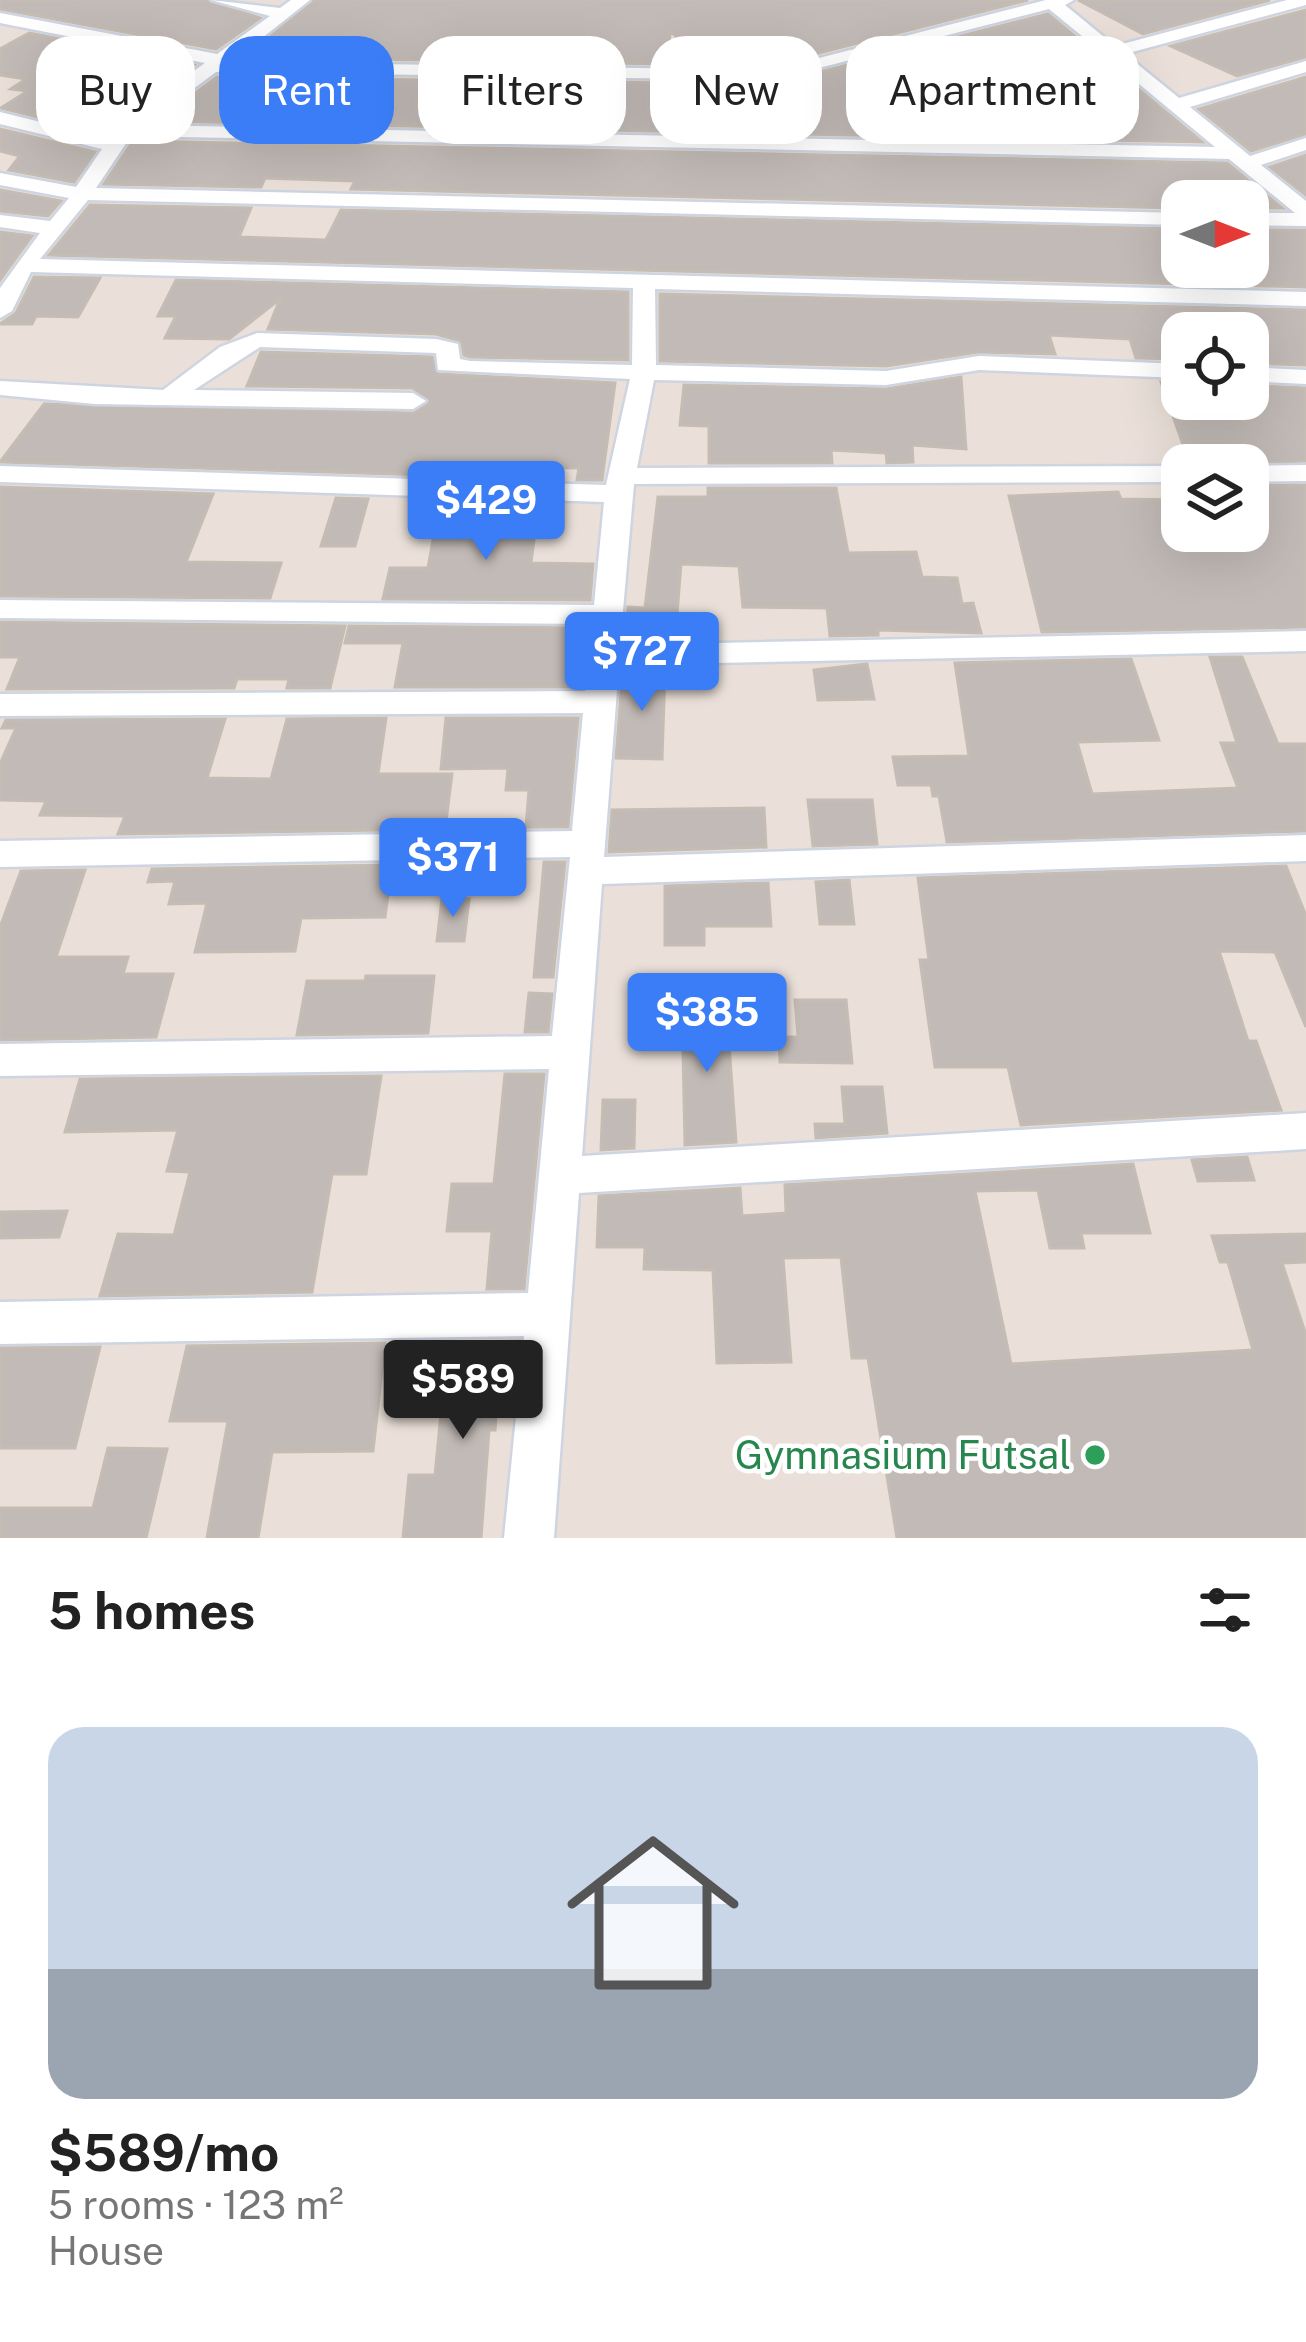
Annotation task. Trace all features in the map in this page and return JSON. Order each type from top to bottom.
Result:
[{"type":"street","points":[[219,0],[285,14]]},
{"type":"street","points":[[257,36],[302,0]]},
{"type":"street","points":[[1139,47],[1306,0]]},
{"type":"street","points":[[394,67],[772,75],[1059,2],[1098,36]]},
{"type":"street","points":[[0,18],[219,64]]},
{"type":"street","points":[[1176,106],[1306,66]]},
{"type":"street","points":[[1139,72],[1306,216]]},
{"type":"street","points":[[0,118],[36,124]]},
{"type":"street","points":[[195,139],[1240,158],[1306,144]]},
{"type":"street","points":[[0,310],[23,266],[115,144]]},
{"type":"street","points":[[0,179],[81,194],[1161,219]]},
{"type":"street","points":[[1269,218],[1306,216]]},
{"type":"street","points":[[0,221],[54,228]]},
{"type":"street","points":[[23,266],[1306,299]]},
{"type":"street","points":[[529,1538],[619,485],[644,370],[644,281]]},
{"type":"street","points":[[170,396],[230,352],[257,340],[436,346],[449,350],[446,365],[470,368],[886,378],[979,363],[1161,370]]},
{"type":"street","points":[[1269,375],[1306,377]]},
{"type":"street","points":[[0,388],[413,401]]},
{"type":"street","points":[[1269,473],[1306,472]]},
{"type":"street","points":[[0,474],[619,485],[1161,474]]},
{"type":"street","points":[[0,610],[607,616]]},
{"type":"street","points":[[603,655],[1306,641]]},
{"type":"street","points":[[0,705],[600,702]]},
{"type":"street","points":[[0,854],[586,858],[1306,848]]},
{"type":"street","points":[[0,1060],[570,1052]]},
{"type":"street","points":[[560,1176],[1306,1131]]},
{"type":"street","points":[[0,1323],[548,1315]]},
{"type":"building","points":[[0,0],[207,0],[260,18],[234,36],[219,36],[216,49],[195,45],[195,36],[146,36],[0,9]]},
{"type":"building","points":[[314,0],[1028,0],[886,36],[846,36],[846,46],[822,52],[822,36],[676,36],[670,31],[670,36],[650,36],[650,64],[626,63],[626,36],[418,36],[418,60],[394,60],[394,36],[271,36]]},
{"type":"building","points":[[1078,0],[1270,0],[1143,34]]},
{"type":"building","points":[[1306,10],[1306,57],[1237,76],[1171,46]]},
{"type":"building","points":[[1048,14],[1075,36],[962,36]]},
{"type":"building","points":[[29,33],[44,36],[36,36],[36,117],[1,108],[28,91],[11,89],[26,79],[0,75],[0,49]]},
{"type":"building","points":[[846,65],[846,135],[822,134],[822,72]]},
{"type":"building","points":[[217,77],[219,122],[195,122],[195,93]]},
{"type":"building","points":[[1306,77],[1306,134],[1251,151],[1199,109]]},
{"type":"building","points":[[394,80],[418,80],[418,126],[394,126]]},
{"type":"building","points":[[626,82],[650,83],[650,131],[626,130]]},
{"type":"building","points":[[1139,90],[1202,142],[1139,141]]},
{"type":"building","points":[[0,129],[36,138],[36,144],[95,152],[74,182],[9,170],[20,156],[0,151]]},
{"type":"building","points":[[195,142],[1227,163],[1248,180],[1161,180],[1161,208],[351,189],[355,181],[265,178],[261,187],[104,184],[131,144]]},
{"type":"building","points":[[1306,155],[1306,195],[1270,167]]},
{"type":"building","points":[[0,190],[61,201],[48,216],[0,211]]},
{"type":"building","points":[[90,205],[251,208],[239,237],[326,240],[341,210],[1161,229],[1161,283],[49,255]]},
{"type":"building","points":[[1269,230],[1306,230],[1306,287],[1269,286]]},
{"type":"building","points":[[0,232],[32,236],[0,280]]},
{"type":"building","points":[[34,277],[100,278],[78,317],[36,316],[32,324],[0,324],[16,313]]},
{"type":"building","points":[[176,280],[628,292],[628,360],[470,357],[464,355],[461,341],[436,334],[268,329],[280,299],[229,339],[165,338],[176,316],[158,316]]},
{"type":"building","points":[[660,294],[1306,310],[1306,365],[1269,364],[1269,312],[1161,312],[1161,359],[1136,358],[1130,339],[1049,335],[1055,354],[978,352],[886,366],[660,361]]},
{"type":"building","points":[[261,352],[432,357],[438,374],[615,383],[602,480],[577,480],[579,468],[493,467],[492,477],[0,462],[44,404],[413,413],[430,403],[413,388],[247,386]]},
{"type":"building","points":[[961,377],[966,449],[912,445],[913,462],[887,463],[886,453],[831,450],[832,463],[709,463],[709,426],[680,425],[684,385],[886,389]]},
{"type":"building","points":[[1269,387],[1306,388],[1306,461],[1269,463],[1269,444],[1183,444],[1174,420],[1269,420]]},
{"type":"building","points":[[1306,485],[1306,627],[1042,632],[1009,496],[1118,492],[1121,499],[1161,500],[1161,552],[1269,552],[1269,486]]},
{"type":"building","points":[[0,487],[213,494],[186,562],[281,563],[270,598],[0,596]]},
{"type":"building","points":[[708,488],[836,488],[848,553],[916,552],[922,577],[957,578],[962,604],[973,603],[981,633],[878,630],[878,635],[830,636],[827,608],[743,607],[739,566],[681,564],[675,639],[625,640],[628,607],[645,608],[658,497],[708,497]]},
{"type":"building","points":[[336,498],[368,499],[355,546],[321,546]]},
{"type":"building","points":[[440,501],[488,503],[485,523],[536,524],[531,563],[593,564],[590,600],[383,599],[390,568],[428,568]]},
{"type":"building","points":[[0,622],[345,626],[330,688],[287,688],[289,679],[237,679],[234,688],[7,689],[20,657],[0,657]]},
{"type":"building","points":[[349,626],[587,628],[581,687],[395,687],[403,643],[345,643]]},
{"type":"building","points":[[1210,657],[1242,657],[1278,744],[1306,744],[1306,831],[947,842],[939,796],[933,796],[931,785],[898,785],[893,757],[969,756],[955,663],[1131,659],[1159,740],[1077,742],[1092,794],[1238,788],[1221,743],[1237,743]]},
{"type":"building","points":[[867,664],[874,699],[818,700],[814,670]]},
{"type":"building","points":[[623,669],[665,669],[662,759],[616,758]]},
{"type":"building","points":[[386,718],[378,774],[452,774],[445,829],[118,834],[125,816],[40,815],[46,801],[0,800],[0,764],[16,728],[2,728],[6,720],[225,719],[207,778],[271,779],[287,719]]},
{"type":"building","points":[[446,718],[578,718],[568,827],[526,827],[529,790],[506,790],[508,768],[441,769]]},
{"type":"building","points":[[808,800],[872,800],[877,844],[813,846]]},
{"type":"building","points":[[764,808],[766,847],[609,852],[612,810]]},
{"type":"building","points":[[544,862],[565,862],[553,977],[534,977]]},
{"type":"building","points":[[392,865],[385,917],[301,918],[295,951],[195,952],[207,903],[169,904],[175,881],[148,882],[152,869]]},
{"type":"building","points":[[1286,866],[1306,916],[1306,1027],[1275,952],[1219,951],[1248,1041],[1256,1041],[1281,1110],[1021,1125],[1008,1067],[935,1067],[920,960],[929,960],[918,878]]},
{"type":"building","points":[[85,870],[56,957],[128,957],[123,974],[173,974],[156,1037],[0,1040],[0,927],[21,871]]},
{"type":"building","points":[[849,880],[854,924],[820,924],[816,882]]},
{"type":"building","points":[[768,883],[771,926],[704,926],[704,945],[665,945],[665,886]]},
{"type":"building","points":[[442,899],[469,899],[464,941],[437,941]]},
{"type":"building","points":[[366,976],[434,976],[428,1033],[297,1035],[307,981],[365,981]]},
{"type":"building","points":[[529,993],[552,994],[548,1032],[525,1032]]},
{"type":"building","points":[[795,1000],[846,1000],[852,1063],[780,1062],[779,1037],[798,1037]]},
{"type":"building","points":[[726,1002],[736,1142],[685,1145],[682,1003]]},
{"type":"building","points":[[505,1074],[544,1074],[524,1289],[487,1289],[492,1231],[447,1231],[452,1184],[494,1184]]},
{"type":"building","points":[[381,1076],[366,1174],[332,1174],[312,1292],[100,1296],[118,1234],[174,1235],[190,1172],[167,1171],[178,1130],[65,1132],[80,1079]]},
{"type":"building","points":[[842,1087],[882,1087],[887,1133],[816,1138],[815,1124],[845,1124]]},
{"type":"building","points":[[603,1100],[635,1100],[634,1148],[601,1150]]},
{"type":"building","points":[[1247,1157],[1254,1180],[1198,1181],[1192,1160]]},
{"type":"building","points":[[1133,1164],[1150,1233],[1081,1233],[1084,1248],[1050,1248],[1038,1190],[975,1191],[1011,1364],[1253,1350],[1228,1262],[1220,1262],[1212,1236],[1306,1234],[1306,1262],[1282,1263],[1306,1335],[1306,1538],[897,1538],[868,1358],[852,1358],[841,1257],[783,1258],[791,1362],[717,1363],[713,1270],[644,1269],[645,1247],[597,1247],[599,1196],[740,1188],[742,1216],[786,1213],[785,1185]]},
{"type":"building","points":[[67,1211],[59,1237],[0,1238],[0,1212]]},
{"type":"building","points":[[519,1341],[513,1403],[497,1403],[495,1430],[489,1430],[481,1538],[403,1538],[409,1475],[435,1475],[448,1342]]},
{"type":"building","points":[[385,1343],[373,1451],[272,1452],[258,1538],[207,1538],[228,1421],[170,1421],[187,1346]]},
{"type":"building","points":[[100,1347],[75,1448],[0,1448],[0,1348]]},
{"type":"building","points":[[108,1448],[167,1449],[146,1538],[0,1538],[0,1508],[93,1508]]},
{"type":"place","name":"Gymnasium Futsal","points":[[1095,1455]]}]
